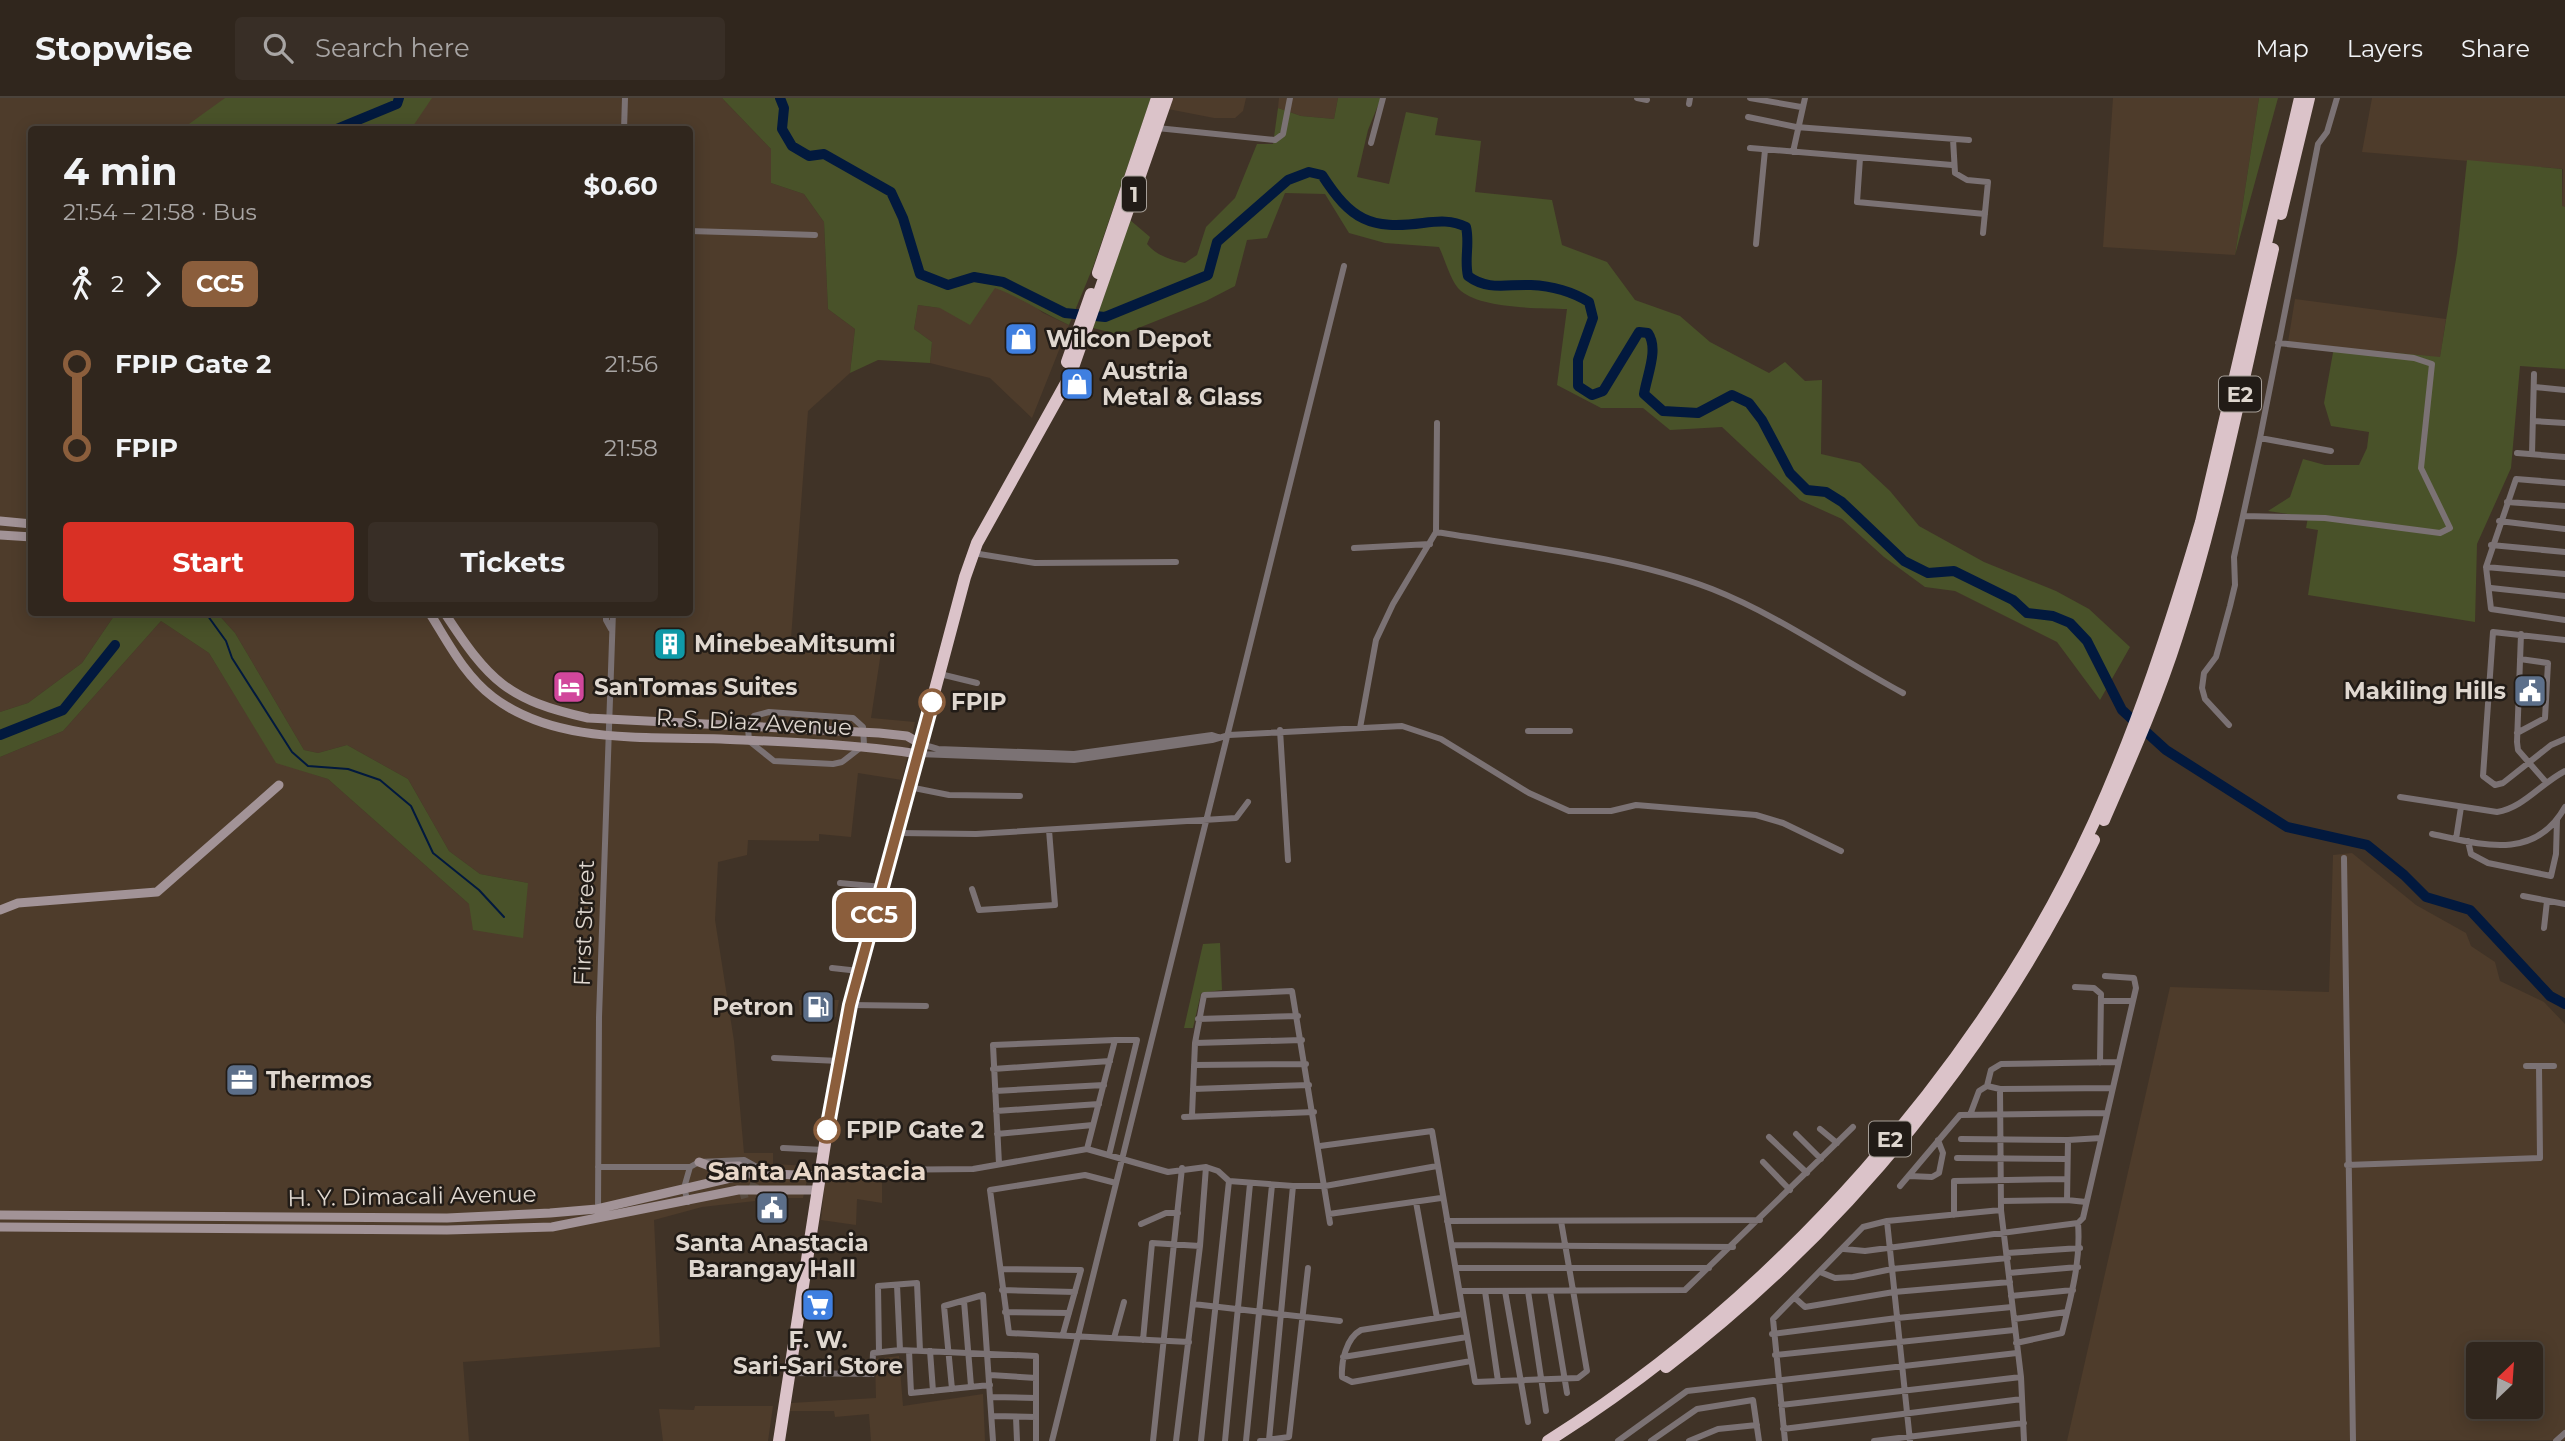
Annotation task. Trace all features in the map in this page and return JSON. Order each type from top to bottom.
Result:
[{"type":"highway","name":"1","points":[[779,1441],[824,1150],[850,1005],[973,553],[1070,376],[1157,98]]},
{"type":"highway","name":"1","points":[[1097,289],[1167,98]]},
{"type":"highway","name":"E2","points":[[2155,684],[2201,522],[2300,98]]},
{"type":"highway","name":"E2","points":[[1563,1441],[1670,1364],[1750,1298],[1822,1228],[1908,1131],[1961,1062],[2034,951],[2086,857],[2155,684],[2209,526],[2309,98]]},
{"type":"highway","name":"E2","points":[[1548,1441],[1630,1386],[1745,1289],[1816,1221],[1910,1116],[1991,1003],[2041,923],[2129,750]]},
{"type":"street","points":[[624,126],[625,98]]},
{"type":"street","points":[[1157,128],[1275,140],[1283,135],[1290,98]]},
{"type":"street","points":[[1371,143],[1383,98]]},
{"type":"street","points":[[1637,98],[1647,100]]},
{"type":"street","points":[[1750,98],[1801,107]]},
{"type":"street","points":[[1793,152],[1796,127],[1805,98]]},
{"type":"street","points":[[2229,725],[2213,710],[2202,688],[2204,673],[2216,657],[2230,606],[2235,584],[2234,558],[2318,144],[2327,132],[2337,98]]},
{"type":"street","points":[[1748,117],[1796,127],[1969,140]]},
{"type":"street","points":[[1954,139],[1952,165],[1955,173],[1967,180],[1988,182],[1983,233]]},
{"type":"street","points":[[1750,148],[1952,165]]},
{"type":"street","points":[[1756,244],[1765,150]]},
{"type":"street","points":[[1860,158],[1857,202],[1985,214]]},
{"type":"street","points":[[693,231],[815,234]]},
{"type":"street","points":[[1052,1441],[1344,265]]},
{"type":"street","points":[[2243,516],[2325,518],[2440,533],[2450,528],[2420,468],[2432,364],[2414,358],[2278,343]]},
{"type":"street","points":[[2532,454],[2534,374]]},
{"type":"street","points":[[2535,387],[2565,390]]},
{"type":"street","points":[[2533,421],[2565,423]]},
{"type":"street","points":[[1360,728],[1376,640],[1393,604],[1436,532],[1437,424]]},
{"type":"street","points":[[2260,438],[2331,451]]},
{"type":"street","points":[[2517,453],[2565,457]]},
{"type":"street","points":[[2565,483],[2516,479],[2491,545],[2486,567],[2491,588],[2491,609],[2565,620]]},
{"type":"street","points":[[2507,502],[2565,506]]},
{"type":"street","points":[[0,521],[28,524]]},
{"type":"street","points":[[2499,522],[2565,529]]},
{"type":"street","points":[[1436,532],[1593,559],[1658,573],[1712,589],[1777,622],[1903,693]]},
{"type":"street","points":[[0,535],[28,537]]},
{"type":"street","points":[[1354,548],[1430,544]]},
{"type":"street","points":[[2491,545],[2565,552]]},
{"type":"street","points":[[973,553],[1035,563],[1176,562]]},
{"type":"street","points":[[2486,567],[2565,574]]},
{"type":"street","points":[[2491,588],[2565,596]]},
{"type":"street","name":"R. S. Diaz Avenue","points":[[432,616],[469,676],[521,715],[550,726],[608,734],[919,749]]},
{"type":"street","name":"R. S. Diaz Avenue","points":[[447,616],[484,670],[505,688],[528,701],[554,710],[588,718],[907,736],[919,749]]},
{"type":"street","name":"First Street","points":[[606,616],[611,629]]},
{"type":"street","name":"First Street","points":[[598,1214],[599,1007],[613,616]]},
{"type":"street","points":[[2565,640],[2493,632],[2483,776],[2495,785],[2502,783],[2526,761],[2551,745],[2565,740]]},
{"type":"street","points":[[2521,634],[2518,750],[2545,782]]},
{"type":"street","points":[[2517,733],[2545,718],[2548,710],[2548,663],[2520,659]]},
{"type":"street","points":[[940,674],[977,682]]},
{"type":"street","points":[[769,712],[850,717],[860,722],[864,732],[863,746],[838,763],[806,763],[774,761],[749,741],[748,727],[757,714],[769,712]]},
{"type":"street","points":[[691,738],[692,724]]},
{"type":"street","points":[[919,749],[1074,754],[1212,735],[1218,737],[1280,730],[1402,726],[1421,731],[1464,752],[1529,793],[1570,811],[1659,806],[1756,814],[1783,823],[1841,851]]},
{"type":"street","points":[[1280,730],[1288,860]]},
{"type":"street","points":[[1528,731],[1570,731]]},
{"type":"street","points":[[2400,797],[2497,812],[2512,810],[2545,782],[2565,771]]},
{"type":"street","points":[[0,910],[18,903],[157,892],[279,785]]},
{"type":"street","points":[[909,787],[949,795],[1020,796]]},
{"type":"street","points":[[897,833],[970,834],[1236,818],[1248,802]]},
{"type":"street","points":[[2456,839],[2460,807]]},
{"type":"street","points":[[2432,834],[2499,846],[2515,844],[2542,836],[2565,807]]},
{"type":"street","points":[[2468,841],[2471,854],[2488,863],[2539,876],[2551,876],[2556,854],[2557,820]]},
{"type":"street","points":[[972,889],[979,910],[1055,905],[1049,830]]},
{"type":"street","points":[[2556,854],[2565,855]]},
{"type":"street","points":[[2344,858],[2353,1441]]},
{"type":"street","points":[[840,883],[882,887]]},
{"type":"street","points":[[2523,896],[2565,904]]},
{"type":"street","points":[[2544,928],[2547,901]]},
{"type":"street","points":[[832,968],[859,971]]},
{"type":"street","points":[[1844,1249],[1865,1251],[2078,1223],[2083,1219],[2136,980],[2105,976]]},
{"type":"street","points":[[2075,987],[2098,990],[2101,1000],[2100,1063]]},
{"type":"street","points":[[1314,1112],[1188,1116],[1193,1089],[1198,1019],[1204,995],[1287,989],[1295,995],[1320,1146],[1330,1223]]},
{"type":"street","points":[[2101,1000],[2133,1001]]},
{"type":"street","points":[[850,1005],[926,1006]]},
{"type":"street","points":[[1198,1019],[1298,1016]]},
{"type":"street","points":[[1087,1149],[1115,1040]]},
{"type":"street","points":[[999,1164],[993,1045],[1137,1040],[1109,1155]]},
{"type":"street","points":[[1195,1043],[1302,1040]]},
{"type":"street","points":[[774,1058],[839,1061]]},
{"type":"street","points":[[993,1069],[1110,1061]]},
{"type":"street","points":[[1970,1115],[1979,1091],[1987,1086],[1991,1070],[2001,1064],[2118,1062]]},
{"type":"street","points":[[1194,1065],[1306,1064]]},
{"type":"street","points":[[2526,1066],[2554,1066]]},
{"type":"street","points":[[2347,1164],[2540,1158],[2539,1067]]},
{"type":"street","points":[[995,1091],[1104,1084]]},
{"type":"street","points":[[1193,1089],[1309,1085]]},
{"type":"street","points":[[1987,1086],[2000,1089],[2112,1088]]},
{"type":"street","points":[[2000,1089],[2001,1210],[2021,1377],[2024,1441]]},
{"type":"street","points":[[996,1111],[1099,1104]]},
{"type":"street","points":[[1900,1186],[1956,1118],[1970,1115],[2107,1113]]},
{"type":"street","points":[[997,1134],[1093,1125]]},
{"type":"street","points":[[1460,1291],[1685,1290],[1710,1269],[1853,1127]]},
{"type":"street","points":[[1820,1129],[1837,1143]]},
{"type":"street","points":[[1320,1146],[1432,1131],[1441,1198],[1452,1245],[1475,1382],[1583,1377],[1587,1367],[1561,1221]]},
{"type":"street","points":[[1796,1134],[1821,1159]]},
{"type":"street","points":[[1769,1137],[1807,1173]]},
{"type":"street","points":[[1961,1139],[2101,1138]]},
{"type":"street","points":[[1909,1176],[1932,1178],[1939,1173],[1943,1153],[1938,1140]]},
{"type":"street","points":[[2067,1140],[2067,1200]]},
{"type":"street","points":[[783,1148],[824,1150]]},
{"type":"street","points":[[820,1176],[873,1170],[973,1169],[1087,1149],[1168,1172],[1182,1168],[1206,1167],[1219,1171],[1229,1181],[1250,1184],[1325,1186],[1437,1166]]},
{"type":"street","points":[[1957,1158],[2067,1160]]},
{"type":"street","points":[[598,1167],[744,1160],[768,1173]]},
{"type":"street","points":[[1763,1162],[1790,1190]]},
{"type":"street","points":[[695,1164],[712,1167],[739,1166]]},
{"type":"street","points":[[688,1202],[684,1188],[695,1164]]},
{"type":"street","points":[[1176,1441],[1200,1246],[1206,1167]]},
{"type":"street","points":[[1153,1441],[1182,1168]]},
{"type":"street","name":"H. Y. Dimacali Avenue","points":[[0,1227],[447,1230],[552,1227],[684,1188],[752,1173],[820,1176]]},
{"type":"street","points":[[786,1189],[788,1173]]},
{"type":"street","points":[[1116,1183],[1085,1175],[990,1190],[1009,1333],[1079,1334],[1189,1342]]},
{"type":"street","points":[[1954,1215],[1954,1181],[2067,1180]]},
{"type":"street","points":[[1201,1441],[1229,1181]]},
{"type":"street","points":[[1225,1441],[1250,1184]]},
{"type":"street","points":[[1246,1441],[1272,1185]]},
{"type":"street","points":[[1269,1440],[1293,1186]]},
{"type":"street","name":"H. Y. Dimacali Avenue","points":[[0,1214],[447,1218],[598,1214],[688,1202],[738,1190],[818,1190]]},
{"type":"street","points":[[703,1198],[740,1195]]},
{"type":"street","points":[[1329,1214],[1441,1198]]},
{"type":"street","points":[[2001,1201],[2086,1202]]},
{"type":"street","points":[[1416,1202],[1437,1318]]},
{"type":"street","points":[[1785,1441],[1774,1355],[1773,1319],[1863,1227],[1887,1221],[2001,1210]]},
{"type":"street","points":[[1141,1224],[1166,1213],[1178,1213]]},
{"type":"street","points":[[447,1218],[447,1230]]},
{"type":"street","points":[[1447,1222],[1760,1220]]},
{"type":"street","points":[[1887,1221],[1910,1439]]},
{"type":"street","points":[[2016,1343],[2062,1334],[2078,1267],[2078,1223]]},
{"type":"street","points":[[1143,1339],[1152,1243],[1200,1246]]},
{"type":"street","points":[[1452,1245],[1732,1247]]},
{"type":"street","points":[[1820,1272],[1835,1278],[1844,1278],[1892,1269],[2080,1248]]},
{"type":"street","points":[[2009,1273],[2078,1267]]},
{"type":"street","points":[[1260,1441],[1289,1437],[1308,1268]]},
{"type":"street","points":[[1456,1268],[1710,1269]]},
{"type":"street","points":[[1001,1269],[1081,1270],[1063,1334]]},
{"type":"street","points":[[1795,1298],[1805,1307],[1894,1292],[2010,1282]]},
{"type":"street","points":[[879,1352],[878,1286],[917,1283],[920,1351]]},
{"type":"street","points":[[897,1285],[900,1350]]},
{"type":"street","points":[[1002,1290],[1075,1292]]},
{"type":"street","points":[[2011,1296],[2073,1290]]},
{"type":"street","points":[[1485,1291],[1498,1381]]},
{"type":"street","points":[[1505,1291],[1528,1422]]},
{"type":"street","points":[[1528,1291],[1546,1411]]},
{"type":"street","points":[[1550,1291],[1567,1393]]},
{"type":"street","points":[[952,1388],[944,1306],[983,1295],[993,1441]]},
{"type":"street","points":[[964,1301],[971,1387]]},
{"type":"street","points":[[1114,1338],[1124,1302]]},
{"type":"street","points":[[1193,1304],[1340,1321]]},
{"type":"street","points":[[1772,1334],[2012,1307]]},
{"type":"street","points":[[1005,1312],[1069,1313]]},
{"type":"street","points":[[2014,1319],[2067,1312]]},
{"type":"street","points":[[1463,1314],[1355,1333],[1343,1357],[1342,1377],[1352,1382],[1471,1361]]},
{"type":"street","points":[[1774,1355],[2014,1329]]},
{"type":"street","points":[[1343,1357],[1467,1337]]},
{"type":"street","points":[[790,1373],[872,1374],[873,1353],[900,1350],[1036,1356],[1035,1441]]},
{"type":"street","points":[[909,1351],[911,1393],[990,1385]]},
{"type":"street","points":[[930,1352],[933,1391]]},
{"type":"street","points":[[1618,1441],[1687,1391],[2017,1353]]},
{"type":"street","points":[[990,1375],[1036,1378]]},
{"type":"street","points":[[1781,1405],[2021,1377]]},
{"type":"street","points":[[991,1396],[1036,1398]]},
{"type":"street","points":[[1783,1430],[2022,1399]]},
{"type":"street","points":[[1651,1441],[1697,1409],[1754,1400],[1759,1441]]},
{"type":"street","points":[[992,1416],[1036,1417]]},
{"type":"street","points":[[1016,1417],[1017,1441]]},
{"type":"street","points":[[1874,1441],[1910,1439],[2024,1423]]},
{"type":"street","points":[[1689,1441],[1718,1429],[1757,1425]]},
{"type":"street","points":[[2556,1441],[2565,1433]]},
{"type":"street","points":[[1662,1434],[1667,1441]]},
{"type":"shaded area","points":[[0,98],[722,98],[771,149],[771,183],[804,194],[824,222],[828,309],[855,329],[850,373],[808,411],[790,652],[881,652],[871,718],[915,722],[902,780],[858,773],[851,837],[819,834],[819,841],[748,840],[747,855],[718,862],[715,920],[734,1041],[744,1153],[773,1153],[773,1164],[810,1166],[803,1198],[755,1198],[755,1201],[702,1207],[654,1220],[660,1347],[463,1362],[469,1441],[0,1441],[0,757],[63,731],[161,621],[209,653],[276,762],[328,779],[469,904],[528,883],[480,874],[449,851],[408,779],[347,745],[318,753],[304,750],[235,633],[220,616],[693,616],[693,126],[28,126],[28,616],[114,616],[82,663],[28,703],[0,712]]},
{"type":"shaded area","points":[[1171,98],[1246,98],[1243,111],[1235,118],[1214,118],[1168,109]]},
{"type":"shaded area","points":[[1279,98],[1338,98],[1334,119],[1301,116],[1278,108]]},
{"type":"shaded area","points":[[2113,98],[2259,98],[2235,255],[2103,247]]},
{"type":"shaded area","points":[[2372,98],[2565,98],[2565,207],[2562,207],[2563,169],[2362,152]]},
{"type":"shaded area","points":[[995,287],[1029,301],[1043,313],[1069,325],[1032,418],[990,378],[930,363],[932,342],[914,329],[918,305],[940,308]]},
{"type":"shaded area","points":[[2295,299],[2446,319],[2440,358],[2288,342]]},
{"type":"shaded area","points":[[2352,853],[2416,905],[2466,933],[2471,946],[2495,962],[2500,981],[2544,1002],[2565,1024],[2565,1440],[2067,1441],[2170,987],[2329,992],[2333,855]]},
{"type":"shaded area","name":"Petron","points":[[799,1000],[839,1000],[836,1017],[800,1015]]},
{"type":"shaded area","points":[[882,1175],[882,1203],[857,1199],[856,1225],[821,1220],[825,1181]]},
{"type":"shaded area","points":[[899,1356],[903,1406],[983,1394],[985,1441],[871,1441],[869,1414],[835,1417],[834,1411],[790,1411],[791,1403],[876,1398],[875,1359]]},
{"type":"shaded area","points":[[695,1406],[773,1406],[768,1441],[663,1441],[659,1409],[694,1410]]},
{"type":"green space","points":[[225,98],[432,98],[413,126],[186,126]]},
{"type":"green space","points":[[722,98],[1151,98],[1093,267],[1069,325],[995,288],[970,325],[940,308],[918,305],[914,329],[932,342],[930,363],[878,360],[850,373],[855,329],[828,309],[824,222],[804,194],[771,183],[771,149]]},
{"type":"green space","points":[[1338,98],[1381,98],[1368,130],[1357,177],[1389,184],[1406,112],[1438,118],[1435,135],[1481,141],[1475,192],[1552,200],[1562,245],[1607,262],[1635,300],[1680,316],[1710,342],[1769,373],[1785,362],[1805,381],[1822,380],[1821,454],[1860,463],[1890,491],[1919,526],[1984,562],[2056,591],[2089,609],[2130,647],[2100,700],[2057,642],[1955,591],[1925,587],[1884,557],[1842,519],[1800,500],[1722,427],[1670,430],[1643,408],[1601,408],[1557,385],[1567,309],[1512,306],[1471,297],[1461,291],[1454,282],[1439,247],[1385,243],[1349,233],[1325,194],[1285,193],[1267,238],[1247,240],[1235,286],[1206,301],[1121,335],[1093,328],[1130,220],[1150,237],[1147,244],[1155,252],[1185,263],[1197,255],[1206,227],[1235,198],[1257,144],[1273,144],[1278,108],[1301,116],[1334,119]]},
{"type":"green space","points":[[2259,98],[2278,98],[2235,255]]},
{"type":"green space","points":[[2467,160],[2562,169],[2562,206],[2565,207],[2565,369],[2520,366],[2511,468],[2477,544],[2475,622],[2308,595],[2318,530],[2306,528],[2308,517],[2268,511],[2290,497],[2303,459],[2325,465],[2359,465],[2367,448],[2369,432],[2331,426],[2324,403],[2334,347],[2440,357],[2457,253]]},
{"type":"green space","points":[[114,616],[220,616],[235,633],[304,750],[318,753],[347,745],[408,779],[449,851],[480,874],[528,883],[523,938],[473,930],[469,904],[328,779],[276,763],[209,653],[161,621],[63,731],[0,757],[0,712],[28,703],[82,663]]},
{"type":"green space","points":[[1220,943],[1222,990],[1201,993],[1193,1028],[1184,1028],[1203,944]]},
{"type":"waterway","points":[[344,126],[397,104],[399,98]]},
{"type":"waterway","points":[[780,98],[784,108],[782,129],[792,146],[809,156],[824,154],[891,192],[903,218],[920,274],[948,285],[974,277],[1003,282],[1065,313],[1105,317],[1208,275],[1217,242],[1288,180],[1309,172],[1322,175],[1353,212],[1375,223],[1405,225],[1445,222],[1466,227],[1468,276],[1475,281],[1498,286],[1531,285],[1554,288],[1589,302],[1593,318],[1578,360],[1578,386],[1592,395],[1603,391],[1639,332],[1648,333],[1652,354],[1644,394],[1663,411],[1698,413],[1732,395],[1749,403],[1762,420],[1790,473],[1807,490],[1826,492],[1842,502],[1904,561],[1928,573],[1954,571],[2013,600],[2027,613],[2053,616],[2070,623],[2087,641],[2122,710],[2166,750],[2287,827],[2367,845],[2426,897],[2470,910],[2550,996],[2565,1004]]},
{"type":"waterway","points":[[208,616],[226,641],[232,658],[292,752],[308,766],[348,769],[380,780],[411,806],[433,853],[479,890],[504,917]]},
{"type":"waterway","points":[[0,735],[63,710],[115,645]]},
{"type":"tunnel","points":[[739,1166],[751,1170],[756,1181],[751,1192],[740,1195]]},
{"type":"bus line","name":"CC5","points":[[827,1130],[850,1005],[932,702]]},
{"type":"place","name":"Wilcon Depot","points":[[1021,339]]},
{"type":"place","name":"Austria Metal & Glass","points":[[1077,384]]},
{"type":"place","name":"MinebeaMitsumi","points":[[670,644]]},
{"type":"place","name":"SanTomas Suites","points":[[569,687]]},
{"type":"place","name":"Makiling Hills","points":[[2530,691]]},
{"type":"place","name":"FPIP","points":[[932,702]]},
{"type":"place","name":"Petron","points":[[818,1007]]},
{"type":"place","name":"Thermos","points":[[242,1080]]},
{"type":"place","name":"FPIP Gate 2","points":[[827,1130]]},
{"type":"place","name":"Santa Anastacia Barangay Hall","points":[[772,1208]]},
{"type":"place","name":"F. W. Sari-Sari Store","points":[[818,1305]]},
{"type":"district","name":"Santa Anastacia","points":[[817,1171]]}]
